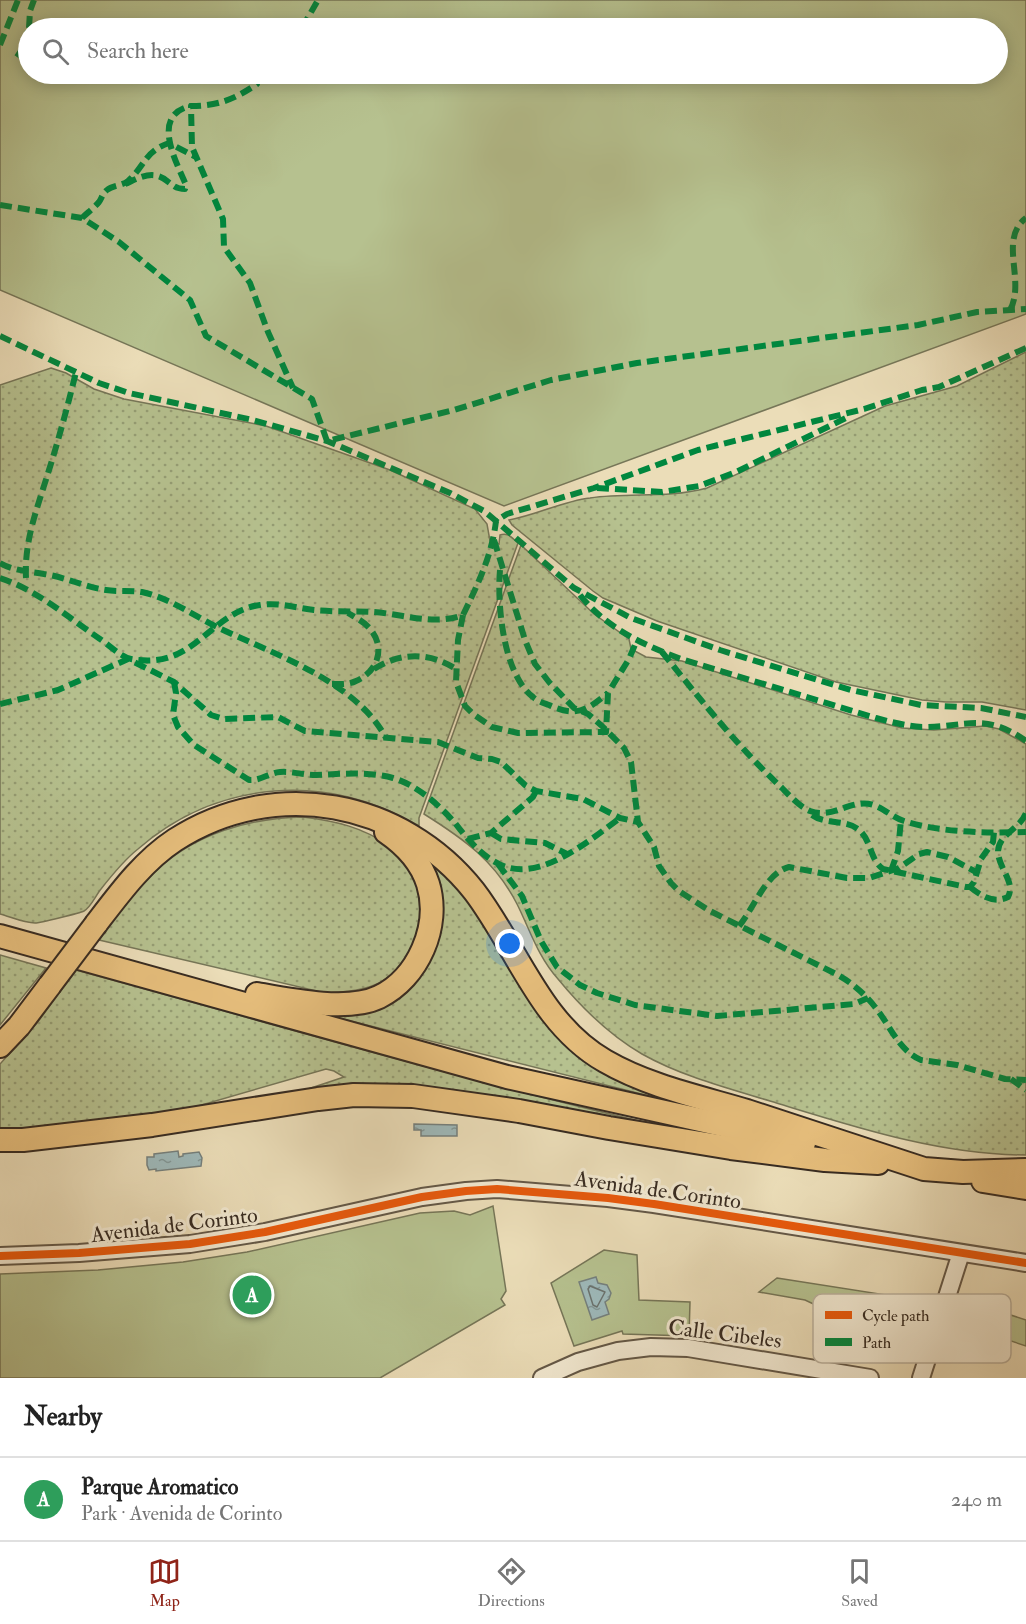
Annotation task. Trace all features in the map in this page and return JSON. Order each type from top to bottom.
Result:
[{"type":"highway","points":[[0,1046],[19,1026],[96,924],[148,862],[173,841],[196,828],[237,813],[259,808],[311,805],[343,808],[392,824],[412,835],[429,846],[454,870],[490,914],[545,1004],[583,1046],[605,1061],[650,1082],[924,1169],[963,1172],[1026,1170]]},
{"type":"highway","points":[[103,964],[128,965],[231,990],[316,1003],[343,1003],[379,997],[397,985],[409,972],[426,943],[431,899],[422,872],[402,843],[343,808]]},
{"type":"highway","points":[[0,936],[507,1077],[894,1163],[1026,1188]]},
{"type":"highway","points":[[0,1140],[23,1140],[152,1125],[318,1099],[354,1095],[402,1095],[438,1098],[519,1111],[731,1148],[825,1160],[894,1163]]},
{"type":"street","name":"Avenida de Corinto","points":[[0,1256],[79,1253],[190,1244],[265,1232],[422,1197],[497,1189],[613,1199],[1026,1263]]},
{"type":"street","points":[[948,1294],[961,1253]]},
{"type":"street","name":"Calle Cibeles","points":[[542,1378],[578,1362],[618,1351],[651,1347],[688,1348],[870,1378]]},
{"type":"street","points":[[921,1378],[926,1363]]},
{"type":"green space","points":[[0,0],[1026,0],[1026,314],[504,506],[0,290]]},
{"type":"green space","points":[[1026,352],[1026,710],[982,702],[922,700],[836,682],[657,621],[603,598],[512,525],[509,520],[580,500],[605,496],[677,493],[707,488],[885,406],[957,386]]},
{"type":"green space","points":[[51,368],[66,373],[94,389],[124,399],[266,426],[390,470],[475,509],[487,524],[490,541],[499,544],[500,535],[505,534],[518,543],[419,818],[419,826],[384,809],[348,797],[312,791],[275,791],[238,797],[203,808],[169,826],[128,858],[109,878],[84,911],[35,923],[0,914],[0,385]]},
{"type":"green space","points":[[521,545],[594,614],[629,639],[631,649],[646,657],[682,661],[851,715],[902,728],[934,730],[985,726],[999,729],[1026,744],[1026,1155],[993,1154],[928,1145],[832,1120],[688,1075],[657,1062],[619,1039],[576,1000],[551,971],[517,904],[499,875],[465,842],[424,814]]},
{"type":"green space","points":[[303,817],[348,826],[379,839],[403,860],[413,877],[419,895],[420,915],[417,934],[410,952],[399,968],[383,981],[362,989],[325,993],[99,940],[125,904],[147,880],[170,859],[187,848],[205,838],[243,825]]},
{"type":"green space","points":[[426,858],[467,895],[558,1029],[753,1122],[311,1011],[422,969]]},
{"type":"green space","points":[[0,955],[46,968],[0,1025]]},
{"type":"green space","points":[[76,970],[478,1081],[722,1140],[658,1130],[290,1095],[344,1077],[326,1069],[174,1113],[0,1132],[0,1064],[37,1023]]},
{"type":"green space","points":[[493,1206],[506,1291],[501,1299],[505,1305],[380,1378],[0,1378],[0,1274],[98,1270],[183,1262],[247,1252],[420,1213],[454,1211],[470,1215]]},
{"type":"green space","points":[[604,1250],[637,1255],[639,1300],[690,1302],[689,1336],[623,1334],[622,1331],[574,1346],[551,1283]]},
{"type":"green space","points":[[777,1278],[880,1294],[813,1294],[813,1304],[805,1300],[759,1292]]},
{"type":"green space","points":[[1011,1315],[1026,1320],[1026,1346],[1011,1341]]},
{"type":"water","points":[[414,1124],[457,1125],[457,1136],[421,1136],[421,1130],[414,1130]]},
{"type":"water","points":[[178,1151],[179,1157],[183,1154],[199,1152],[202,1158],[201,1166],[149,1170],[147,1157]]},
{"type":"water","points":[[596,1277],[598,1283],[607,1285],[611,1293],[605,1302],[609,1314],[592,1320],[579,1282]]},
{"type":"marked path","points":[[0,45],[18,0]]},
{"type":"marked path","points":[[30,18],[34,0]]},
{"type":"marked path","points":[[308,18],[318,0]]},
{"type":"marked path","points":[[257,84],[234,98],[210,105],[191,106],[192,147],[223,219],[224,247],[250,283],[268,332],[293,388]]},
{"type":"marked path","points":[[125,184],[151,175],[162,177],[177,188],[185,189],[186,185],[172,152],[169,129],[172,119],[179,111],[191,106]]},
{"type":"marked path","points":[[82,218],[99,202],[109,188],[128,181],[150,155],[161,147],[169,143],[196,157]]},
{"type":"marked path","points":[[0,205],[82,218],[119,242],[190,300],[206,336],[312,399],[327,441],[454,410],[551,380],[637,363],[918,325],[977,312],[1026,309]]},
{"type":"marked path","points":[[1010,310],[1015,286],[1014,237],[1018,227],[1026,218]]},
{"type":"marked path","points":[[0,336],[99,383],[129,393],[253,420],[327,441],[450,493],[484,511],[496,521],[507,514],[594,488],[698,450],[864,409],[922,390],[939,387],[1026,348]]},
{"type":"marked path","points":[[26,578],[27,550],[33,523],[76,372]]},
{"type":"marked path","points":[[597,488],[662,492],[699,486],[736,472],[848,417]]},
{"type":"marked path","points":[[0,578],[40,597],[123,656],[131,659],[153,660],[171,657],[186,649],[227,618],[242,610],[260,605],[281,605],[321,611],[373,612],[430,619],[463,615],[488,558],[496,521],[574,588],[631,618],[720,650],[851,690],[921,705],[981,708],[1026,717]]},
{"type":"marked path","points":[[494,540],[525,640],[535,664],[574,708],[588,714],[624,748],[631,762],[638,822],[654,847],[659,866],[671,883],[679,891],[710,911],[836,974],[857,988],[871,1002],[900,1044],[913,1056],[921,1060],[957,1065],[1005,1079],[1026,1080]]},
{"type":"marked path","points":[[0,563],[98,589],[142,592],[171,603],[311,671],[334,685],[355,700],[386,738]]},
{"type":"marked path","points":[[500,570],[501,619],[504,638],[515,672],[523,686],[536,700],[567,711],[587,708],[608,693]]},
{"type":"marked path","points":[[580,595],[613,626],[653,648],[681,659],[876,718],[922,727],[987,724],[1012,732],[1026,741]]},
{"type":"marked path","points":[[332,684],[356,681],[369,672],[377,659],[376,637],[363,622],[348,613]]},
{"type":"marked path","points":[[463,615],[458,640],[456,682],[465,706],[492,727],[518,733],[606,732],[608,693],[629,659],[637,640]]},
{"type":"marked path","points":[[662,652],[750,756],[792,798],[810,811],[827,813],[859,804],[868,804],[900,820],[934,828],[980,832],[1026,832]]},
{"type":"marked path","points":[[374,669],[394,659],[415,656],[436,659],[456,669]]},
{"type":"marked path","points":[[0,704],[58,690],[128,659],[174,682],[211,715],[224,719],[278,717],[305,731],[438,742],[478,758],[501,762],[525,785],[536,791],[583,799],[620,818],[638,822]]},
{"type":"marked path","points":[[174,682],[176,693],[173,715],[178,727],[194,745],[249,780],[284,772],[316,775],[364,774],[402,781],[427,796],[449,816],[478,849],[491,860],[506,867],[521,869],[552,862],[581,846],[620,818]]},
{"type":"marked path","points":[[468,839],[491,833],[533,797],[536,791]]},
{"type":"marked path","points":[[970,887],[983,896],[993,899],[1008,897],[1010,886],[999,857],[999,845],[1026,813]]},
{"type":"marked path","points":[[812,815],[858,829],[863,833],[875,860],[883,869],[966,887],[970,887],[974,882],[981,859],[993,842],[994,832]]},
{"type":"marked path","points":[[891,871],[898,851],[901,820]]},
{"type":"marked path","points":[[491,833],[501,839],[545,843],[567,854]]},
{"type":"marked path","points":[[739,926],[767,884],[774,876],[789,867],[847,878],[869,878],[899,868],[919,854],[927,852],[948,857],[976,872]]},
{"type":"marked path","points":[[498,864],[522,896],[541,941],[557,967],[580,985],[597,993],[635,1005],[717,1016],[854,1004],[868,998]]},
{"type":"marked path","points":[[1011,1079],[1026,1090]]},
{"type":"cycle path","points":[[0,1256],[79,1253],[190,1244],[265,1232],[422,1197],[497,1189],[654,1204],[1026,1263]]},
{"type":"place","name":"Parque Aromatico","points":[[252,1295]]}]
